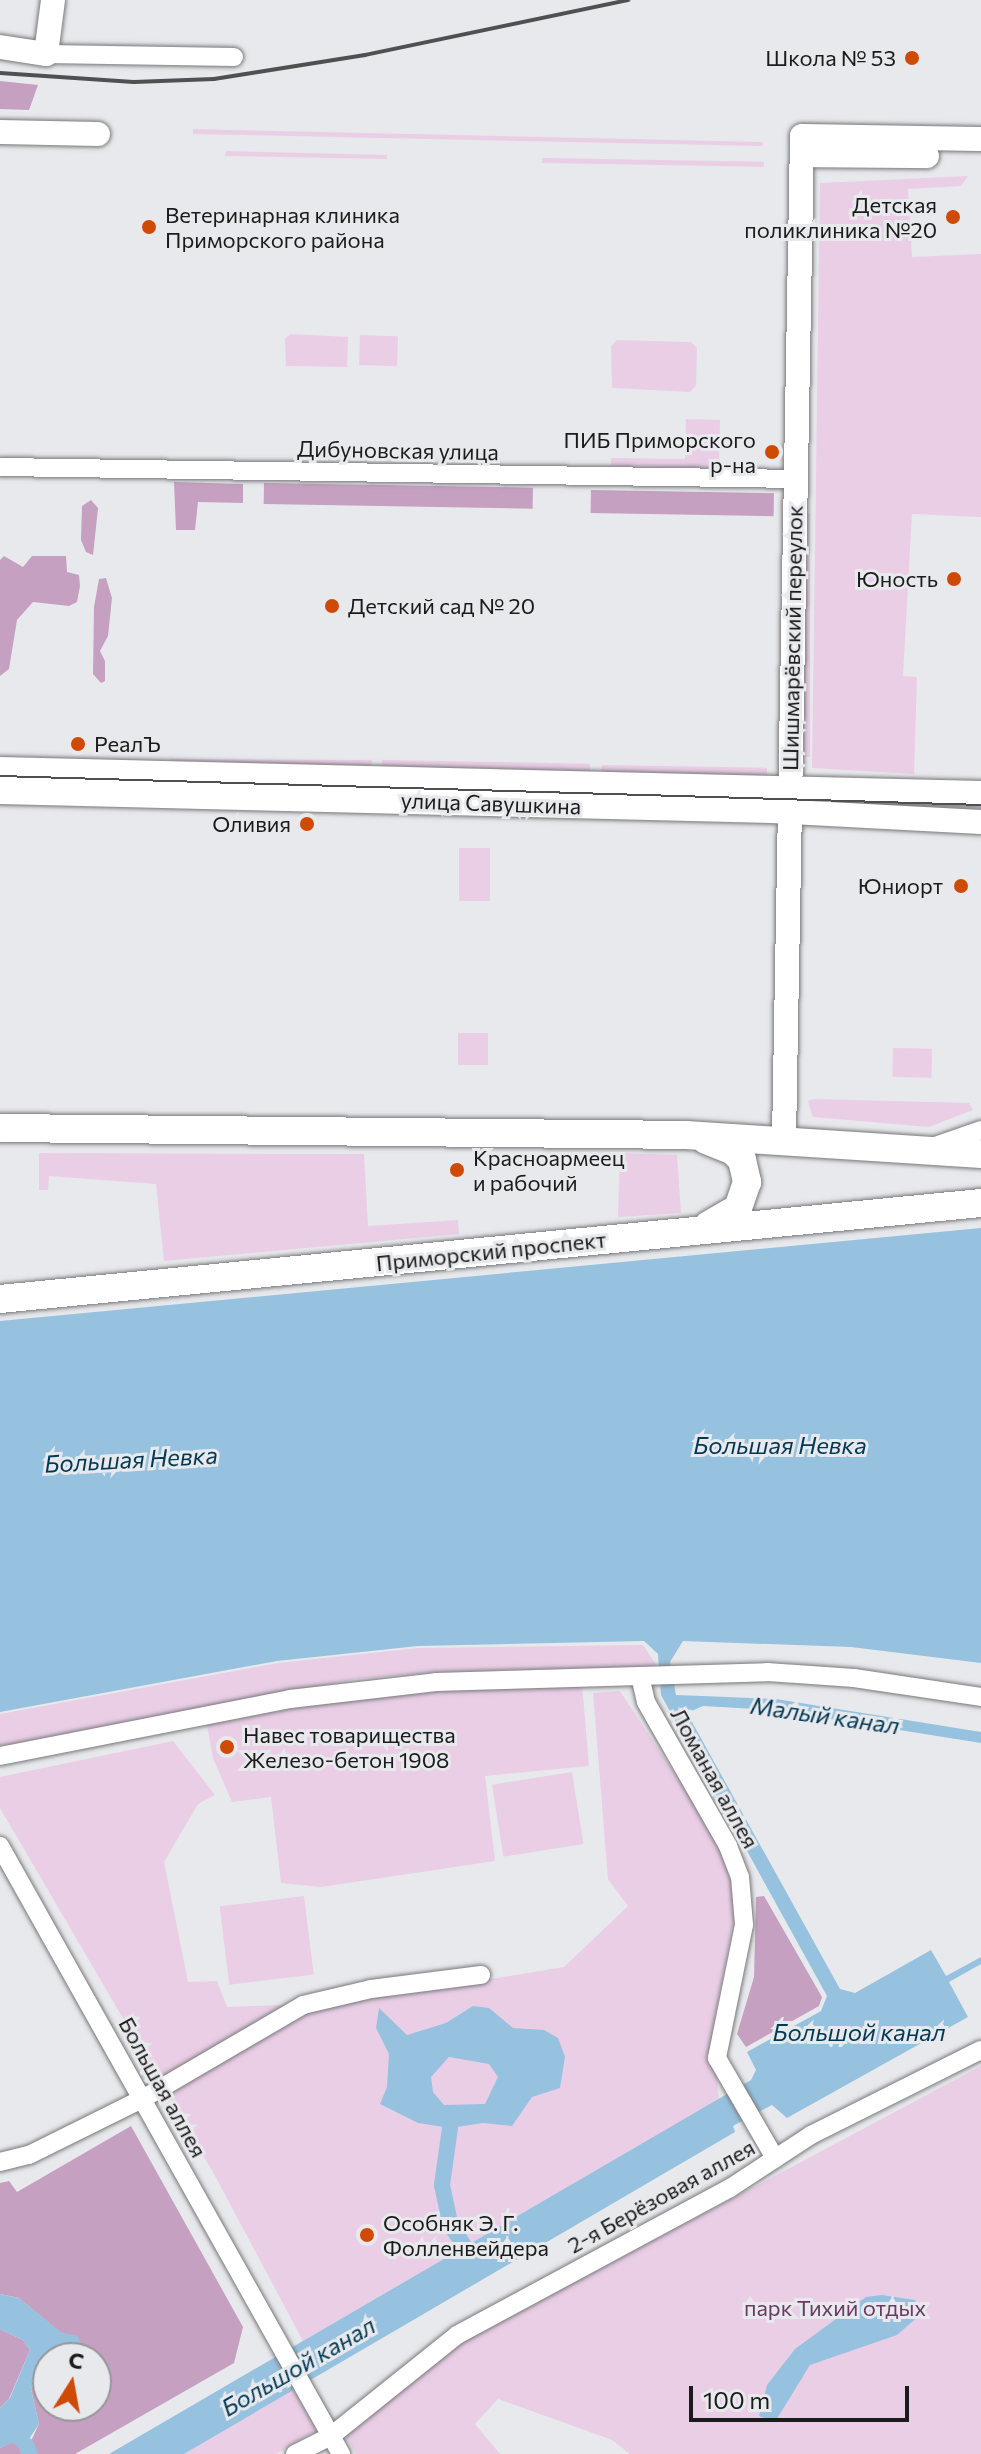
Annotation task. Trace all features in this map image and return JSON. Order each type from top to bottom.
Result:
[{"type":"main road","points":[[0,47],[46,54],[53,0]]},
{"type":"main road","points":[[0,132],[98,134]]},
{"type":"main road","points":[[802,146],[981,139]]},
{"type":"main road","points":[[802,146],[981,155]]},
{"type":"main road","name":"Шишмарёвский переулок","points":[[784,1139],[802,146]]},
{"type":"main road","name":"улица Савушкина","points":[[0,769],[789,785],[981,793]]},
{"type":"main road","name":"улица Савушкина","points":[[0,792],[789,812],[981,822]]},
{"type":"main road","points":[[0,1128],[686,1135],[981,1154]]},
{"type":"main road","points":[[686,1135],[733,1151],[745,1169],[745,1195],[738,1208],[701,1229]]},
{"type":"main road","name":"Приморский проспект","points":[[0,1299],[981,1203]]},
{"type":"street","points":[[46,54],[234,57]]},
{"type":"street","name":"Дибуновская улица","points":[[0,467],[795,479]]},
{"type":"street","points":[[927,1149],[981,1130]]},
{"type":"street","points":[[0,1756],[202,1714],[343,1692],[436,1682],[657,1674],[854,1678],[981,1697]]},
{"type":"street","name":"Ломаная аллея","points":[[657,1674],[646,1702],[728,1846],[740,1877],[744,1925],[717,2058],[775,2158]]},
{"type":"street","name":"Большая аллея","points":[[0,1846],[331,2436]]},
{"type":"street","points":[[0,2162],[29,2155],[144,2098],[303,2005],[371,1989],[481,1975]]},
{"type":"street","name":"2-я Берёзовая аллея","points":[[295,2454],[331,2436],[457,2335],[730,2188],[811,2135],[981,2050]]},
{"type":"street","points":[[331,2436],[341,2454]]},
{"type":"green space","points":[[193,129],[762,142],[763,146],[193,134]]},
{"type":"green space","points":[[226,151],[387,155],[387,159],[225,156]]},
{"type":"green space","points":[[542,158],[764,162],[764,167],[542,163]]},
{"type":"green space","points":[[968,176],[961,186],[908,189],[912,257],[981,254],[981,517],[912,514],[903,676],[917,677],[914,774],[812,768],[820,183]]},
{"type":"green space","points":[[290,334],[348,337],[347,367],[286,366],[285,339]]},
{"type":"green space","points":[[360,335],[398,336],[397,366],[359,365]]},
{"type":"green space","points":[[617,340],[691,342],[697,348],[696,386],[690,392],[612,388],[611,346]]},
{"type":"green space","points":[[686,419],[720,420],[719,468],[611,466],[611,458],[685,459]]},
{"type":"green space","points":[[802,513],[810,513],[810,757],[802,757]]},
{"type":"green space","points":[[170,759],[372,760],[371,771],[170,767]]},
{"type":"green space","points":[[382,760],[590,764],[590,776],[382,772]]},
{"type":"green space","points":[[602,765],[767,768],[767,779],[602,776]]},
{"type":"green space","points":[[459,848],[490,848],[490,901],[459,901]]},
{"type":"green space","points":[[458,1033],[488,1033],[488,1065],[458,1065]]},
{"type":"green space","points":[[893,1048],[932,1049],[931,1078],[892,1077]]},
{"type":"green space","points":[[808,1101],[969,1103],[973,1110],[929,1127],[813,1117]]},
{"type":"green space","points":[[39,1153],[364,1154],[368,1226],[458,1220],[459,1234],[164,1261],[156,1184],[49,1176],[48,1190],[39,1190]]},
{"type":"green space","points":[[620,1153],[677,1155],[681,1213],[618,1217]]},
{"type":"green space","points":[[643,1645],[657,1666],[435,1672],[356,1679],[0,1746],[0,1714],[278,1663],[418,1648]]},
{"type":"green space","points":[[582,1684],[589,1766],[485,1776],[495,1861],[321,1887],[281,1883],[271,1797],[232,1802],[213,1758],[206,1720],[417,1691]]},
{"type":"green space","points":[[620,1691],[707,1823],[739,1892],[712,2033],[719,2099],[303,2341],[214,2174],[0,1808],[0,1777],[173,1741],[215,1795],[198,1804],[164,1862],[188,1982],[217,1981],[227,2007],[344,2003],[564,1967],[628,1906],[608,1879],[593,1693]]},
{"type":"green space","points":[[572,1772],[583,1844],[503,1857],[492,1785]]},
{"type":"green space","points":[[304,1896],[314,1974],[229,1985],[220,1906]]},
{"type":"green space","name":"парк Тихий отдых","points":[[981,2066],[981,2454],[630,2454],[612,2440],[498,2399],[475,2424],[500,2454],[356,2454],[344,2433],[465,2341]]},
{"type":"green space","points":[[293,2390],[318,2429],[276,2454],[184,2454]]},
{"type":"shaded area","points":[[0,81],[38,85],[29,110],[0,109]]},
{"type":"shaded area","points":[[174,482],[243,484],[243,503],[198,502],[195,530],[176,530]]},
{"type":"shaded area","points":[[264,483],[533,488],[533,509],[264,504]]},
{"type":"shaded area","points":[[591,490],[774,493],[774,516],[591,513]]},
{"type":"shaded area","points":[[91,500],[98,508],[93,555],[86,552],[81,540],[82,506]]},
{"type":"shaded area","points":[[4,556],[23,567],[32,556],[66,556],[67,572],[79,575],[80,586],[77,602],[69,606],[33,602],[17,620],[9,669],[0,676],[0,560]]},
{"type":"shaded area","points":[[106,578],[112,598],[108,636],[100,651],[105,661],[105,681],[101,683],[93,674],[94,607],[99,579]]},
{"type":"shaded area","points":[[764,1896],[822,1997],[819,2006],[746,2047],[737,2034],[754,1977],[756,1897]]},
{"type":"shaded area","points":[[131,2126],[243,2327],[234,2363],[75,2454],[0,2454],[0,2448],[12,2442],[31,2441],[39,2422],[112,2422],[112,2342],[80,2342],[77,2337],[61,2333],[19,2298],[0,2294],[0,2183],[9,2181],[17,2192]]},
{"type":"shaded area","points":[[0,2329],[23,2340],[30,2350],[9,2399],[0,2408]]},
{"type":"water","name":"Большая Невка","points":[[981,1228],[981,1663],[851,1647],[683,1641],[670,1662],[676,1695],[776,1699],[981,1732],[981,1743],[774,1710],[703,1706],[687,1713],[840,1989],[855,1993],[931,1950],[946,1976],[981,1957],[981,1964],[949,1982],[968,2017],[787,2118],[772,2105],[733,2126],[735,2132],[184,2454],[109,2454],[751,2080],[756,2070],[747,2052],[821,2011],[827,1996],[661,1695],[658,1654],[644,1641],[418,1646],[277,1661],[0,1712],[0,1321]]},
{"type":"water","points":[[473,2006],[489,2008],[513,2028],[544,2030],[558,2038],[565,2057],[560,2088],[532,2097],[512,2126],[483,2123],[450,2128],[418,2123],[380,2104],[387,2087],[389,2054],[376,2028],[379,2008],[407,2035],[446,2023]],"holes":[[[449,2057],[489,2064],[498,2077],[485,2104],[444,2105],[433,2092],[431,2077]]]},
{"type":"water","points":[[0,2294],[19,2298],[62,2333],[77,2336],[80,2342],[32,2342],[32,2422],[39,2424],[23,2448],[12,2443],[0,2448],[0,2408],[10,2398],[30,2350],[23,2340],[0,2329]]},
{"type":"water","points":[[882,2295],[915,2300],[920,2315],[897,2335],[810,2365],[775,2422],[759,2416],[767,2385],[795,2349],[866,2297]]},
{"type":"waterway","points":[[450,2128],[442,2185],[450,2224],[474,2261]]},
{"type":"waterway","points":[[26,2445],[30,2454]]},
{"type":"tram line","points":[[0,776],[981,805]]},
{"type":"railway","points":[[0,73],[134,82],[214,79],[365,55],[628,0]]},
{"type":"place","name":"Школа № 53","points":[[912,58]]},
{"type":"place","name":"Детская поликлиника №20","points":[[953,217]]},
{"type":"place","name":"Ветеринарная клиника Приморского района","points":[[149,227]]},
{"type":"place","name":"ПИБ Приморского р-на","points":[[772,452]]},
{"type":"place","name":"Юность","points":[[954,579]]},
{"type":"place","name":"Детский сад № 20","points":[[332,606]]},
{"type":"place","name":"РеалЪ","points":[[78,744]]},
{"type":"place","name":"Оливия","points":[[307,824]]},
{"type":"place","name":"Юниорт","points":[[961,886]]},
{"type":"place","name":"Красноармеец и рабочий","points":[[457,1170]]},
{"type":"place","name":"Навес товарищества Железо-бетон 1908","points":[[227,1747]]},
{"type":"place","name":"Особняк Э. Г. Фолленвейдера","points":[[367,2235]]},
{"type":"water label","name":"Малый канал","points":[[825,1715]]},
{"type":"water label","name":"Большой канал","points":[[859,2032]]},
{"type":"water label","name":"Большой канал","points":[[298,2366]]}]
